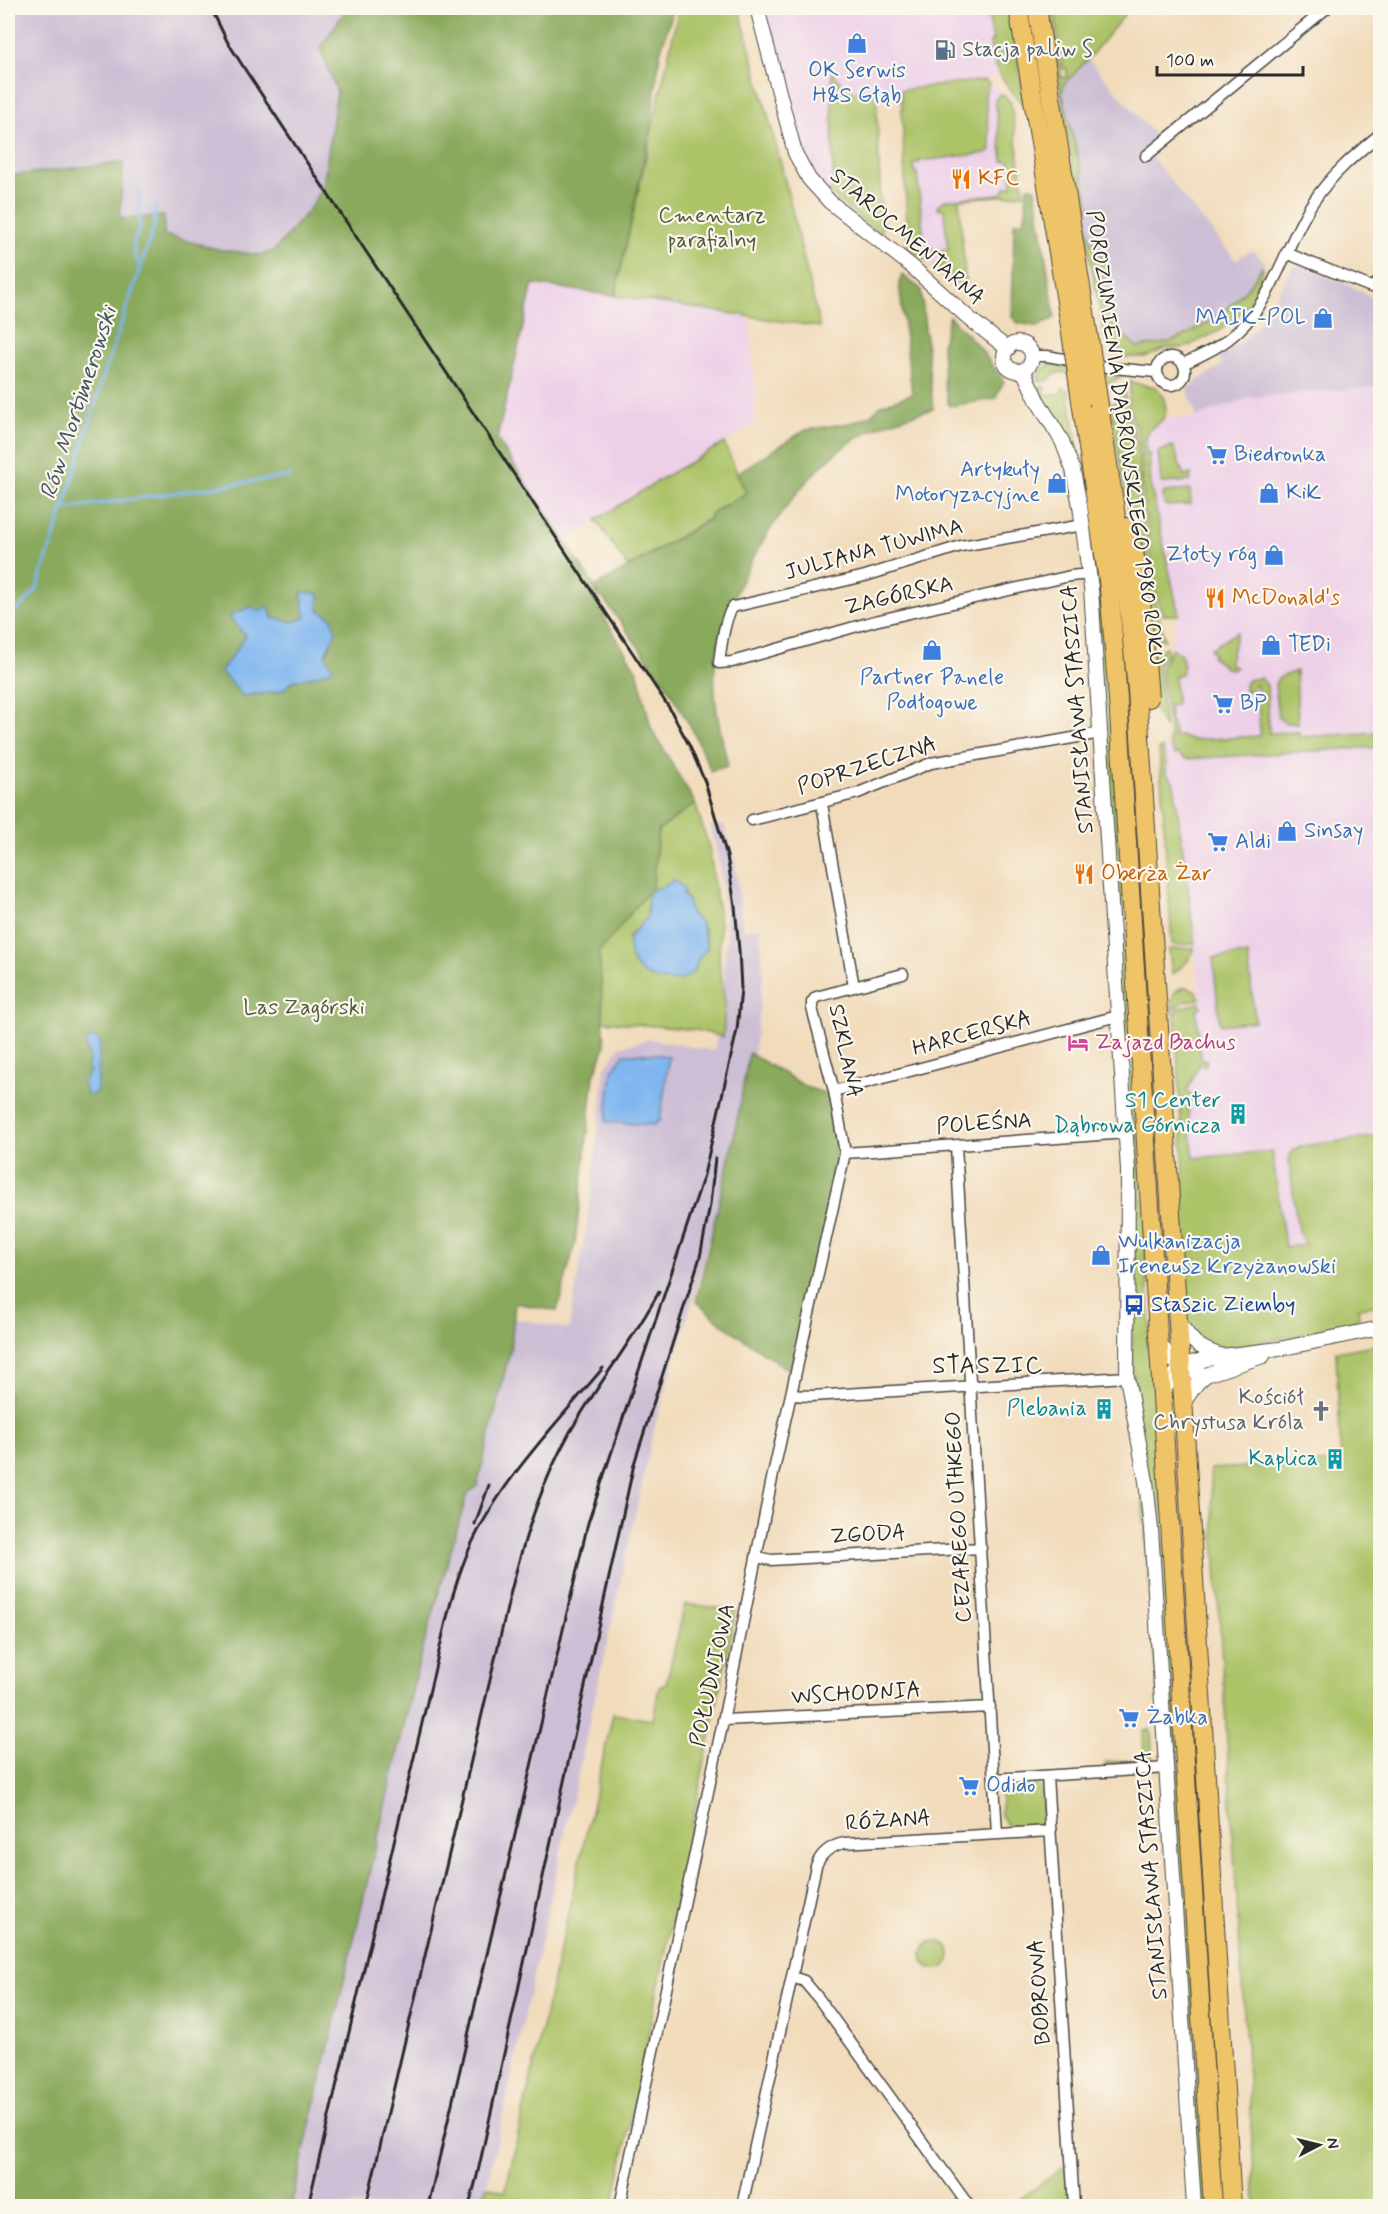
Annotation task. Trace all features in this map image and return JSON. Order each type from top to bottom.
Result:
[{"type":"main road","name":"POROZUMIENIA DĄBROWSKIEGO 1980 ROKU","points":[[1018,8],[1078,326],[1099,405],[1134,654],[1232,2206]]},
{"type":"main road","name":"POROZUMIENIA DĄBROWSKIEGO 1980 ROKU","points":[[1036,8],[1078,326],[1081,401],[1106,566],[1115,656],[1213,2206]]},
{"type":"street","name":"STAROCMENTARNA","points":[[757,8],[795,153],[809,179],[819,192],[837,208],[910,265],[970,320],[1008,349]]},
{"type":"street","points":[[1146,156],[1327,8]]},
{"type":"street","points":[[1183,364],[1225,342],[1244,326],[1262,301],[1303,219],[1325,186],[1380,134]]},
{"type":"street","points":[[1286,253],[1371,287],[1380,282]]},
{"type":"street","points":[[1017,344],[1030,349],[1032,356],[1031,363],[1023,370],[1012,369],[1006,364],[1005,356],[1008,349],[1017,344]]},
{"type":"street","points":[[1032,356],[1047,356],[1113,368],[1156,372]]},
{"type":"street","points":[[1167,357],[1176,358],[1185,369],[1183,378],[1176,384],[1163,383],[1156,372],[1159,363],[1167,357]]},
{"type":"street","name":"STANISŁAWA STASZICA","points":[[1023,370],[1040,405],[1064,445],[1076,483],[1090,573],[1126,1133],[1129,1213],[1127,1377],[1149,1511],[1194,2206]]},
{"type":"street","name":"JULIANA TUWIMA","points":[[719,663],[730,611],[736,606],[865,576],[961,546],[1083,525]]},
{"type":"street","name":"ZAGÓRSKA","points":[[719,663],[874,621],[1090,573]]},
{"type":"street","name":"POPRZECZNA","points":[[752,820],[822,804],[869,790],[931,763],[1101,733]]},
{"type":"street","name":"SZKLANA","points":[[822,804],[854,987]]},
{"type":"street","name":"SZKLANA","points":[[845,1153],[834,1091],[812,1002],[816,998],[903,974]]},
{"type":"street","name":"HARCERSKA","points":[[834,1091],[1119,1017]]},
{"type":"street","name":"POLEŚNA","points":[[845,1153],[1126,1133]]},
{"type":"street","name":"CEZAREGO UTHKEGO","points":[[956,1146],[997,1833]]},
{"type":"street","name":"POŁUDNIOWA","points":[[620,2206],[791,1395],[845,1153]]},
{"type":"street","points":[[1176,1318],[1192,1342],[1207,1351],[1222,1356]]},
{"type":"street","points":[[1162,1392],[1180,1368],[1194,1362],[1280,1349],[1380,1328]]},
{"type":"street","points":[[1158,1342],[1169,1358],[1180,1368],[1206,1375]]},
{"type":"street","points":[[1183,1403],[1197,1383],[1206,1375],[1280,1349]]},
{"type":"street","points":[[791,1395],[1127,1377]]},
{"type":"street","name":"ZGODA","points":[[757,1557],[771,1560],[981,1548]]},
{"type":"street","name":"WSCHODNIA","points":[[723,1720],[990,1707]]},
{"type":"street","points":[[994,1779],[1167,1768]]},
{"type":"street","name":"BOBROWA","points":[[1047,1776],[1074,2206]]},
{"type":"street","name":"RÓŻANA","points":[[742,2206],[819,1859],[828,1849],[844,1843],[1050,1831]]},
{"type":"street","points":[[792,1977],[804,1981],[819,1999],[969,2206]]},
{"type":"shaded area","points":[[8,8],[347,8],[320,48],[337,92],[323,187],[311,207],[274,251],[261,255],[221,250],[163,235],[163,216],[119,219],[123,162],[8,176]]},
{"type":"shaded area","points":[[763,8],[987,8],[993,40],[991,56],[997,74],[986,80],[1011,103],[1024,194],[959,199],[966,289],[908,248],[901,90],[848,91],[832,73],[833,188],[828,192],[808,168],[797,140]]},
{"type":"shaded area","points":[[1088,59],[1158,139],[1146,150],[1235,260],[1250,251],[1255,252],[1265,262],[1243,293],[1218,318],[1168,342],[1137,347],[1115,328],[1100,288],[1108,266],[1091,242],[1062,93],[1064,84]]},
{"type":"shaded area","points":[[1300,265],[1340,281],[1380,301],[1380,387],[1250,397],[1197,417],[1187,388],[1223,364],[1219,358],[1247,337],[1264,318],[1291,269]]},
{"type":"shaded area","points":[[533,284],[749,317],[756,396],[754,423],[666,476],[566,542],[497,440]]},
{"type":"shaded area","points":[[1380,387],[1380,1137],[1306,1245],[1276,1248],[1189,1163],[1182,1028],[1192,1007],[1201,1005],[1194,940],[1173,919],[1159,749],[1174,745],[1169,705],[1175,675],[1184,665],[1181,654],[1172,648],[1170,638],[1173,636],[1179,618],[1151,488],[1146,441],[1152,426],[1162,419],[1197,417],[1250,397]]},
{"type":"shaded area","points":[[724,825],[735,861],[743,930],[760,928],[763,975],[753,1060],[737,1133],[694,1296],[655,1425],[481,2206],[291,2206],[419,1662],[467,1494],[477,1486],[511,1347],[513,1318],[569,1329],[590,1204],[605,1068],[620,1047],[650,1039],[714,1051],[721,1015],[727,936],[720,865],[710,826]]},
{"type":"green space","name":"Las Zagórski","points":[[347,8],[674,8],[660,53],[650,131],[615,296],[533,284],[497,439],[595,587],[710,519],[710,515],[746,493],[737,473],[805,430],[850,423],[871,415],[881,405],[912,394],[899,283],[902,275],[921,289],[933,409],[878,427],[860,436],[835,454],[810,478],[765,537],[732,603],[721,636],[715,666],[716,704],[728,766],[711,771],[692,729],[666,684],[596,589],[605,619],[638,673],[651,728],[695,803],[658,831],[653,886],[599,952],[605,1046],[594,1076],[575,1244],[557,1311],[515,1303],[511,1347],[477,1486],[467,1494],[419,1662],[291,2206],[8,2206],[8,541],[16,534],[8,514],[8,176],[123,162],[120,219],[164,216],[164,235],[221,250],[261,255],[274,251],[311,207],[323,187],[337,92],[320,48]],"holes":[[[319,594],[318,609],[332,618],[330,646],[316,675],[293,681],[281,691],[243,696],[222,672],[246,636],[229,617],[259,611],[272,618],[293,622],[307,618]]]},
{"type":"green space","name":"Cmentarz parafialny","points":[[679,8],[739,8],[780,160],[820,327],[615,296]]},
{"type":"green space","points":[[987,8],[1010,8],[1025,107],[1007,85],[994,62],[990,43],[993,40]]},
{"type":"green space","points":[[1048,8],[1051,8],[1062,78],[1067,77],[1067,69],[1063,69],[1054,8],[1130,8],[1064,84],[1062,93],[1090,206],[1085,214],[1091,242],[1109,266],[1100,288],[1115,328],[1137,347],[1165,343],[1183,336],[1210,321],[1234,302],[1263,268],[1260,283],[1246,307],[1234,320],[1219,331],[1184,348],[1167,348],[1145,357],[1119,357],[1118,345],[1106,341],[1075,182],[1053,43],[1055,40]]},
{"type":"green space","points":[[832,72],[848,91],[876,90],[882,236],[828,192],[833,188]]},
{"type":"green space","points":[[985,80],[989,84],[985,94],[991,150],[987,153],[919,161],[914,164],[915,173],[917,173],[925,250],[933,250],[927,261],[908,248],[901,90]]},
{"type":"green space","points":[[999,94],[1005,96],[1011,103],[1024,194],[959,199],[966,289],[934,266],[941,265],[946,258],[941,250],[948,249],[944,209],[937,209],[938,205],[945,200],[999,194],[1003,193],[1005,187],[1012,186],[1010,161],[1003,161],[995,101]]},
{"type":"green space","points":[[1027,188],[1035,188],[1055,318],[1039,327],[1018,323],[1012,317],[1014,222],[1022,222],[1024,218]]},
{"type":"green space","points":[[949,316],[979,347],[1004,381],[995,399],[949,406],[944,383],[942,345]]},
{"type":"green space","points":[[1054,364],[1121,377],[1109,383],[1061,372],[1053,375],[1047,381],[1038,381],[1039,374]]},
{"type":"green space","points":[[1130,382],[1156,387],[1165,404],[1163,418],[1151,428],[1147,436],[1146,450],[1141,450],[1140,439],[1129,409]]},
{"type":"green space","points":[[1039,387],[1045,387],[1045,395],[1061,393],[1063,388],[1068,391],[1103,589],[1207,2206],[1199,2206],[1134,1393],[1132,1323],[1136,1323],[1136,1308],[1139,1308],[1138,1300],[1136,1300],[1136,1257],[1133,1256],[1089,530]]},
{"type":"green space","points":[[1125,393],[1126,410],[1138,443],[1142,514],[1152,592],[1165,640],[1157,638],[1150,631],[1138,548],[1125,496],[1110,403],[1120,402],[1117,397]]},
{"type":"green space","points":[[724,443],[746,493],[710,514],[710,518],[628,567],[596,520]]},
{"type":"green space","points":[[1173,446],[1184,476],[1191,474],[1190,481],[1164,483],[1161,481],[1158,452]]},
{"type":"green space","points":[[1149,453],[1151,488],[1179,615],[1163,615],[1155,591],[1145,513],[1141,454]]},
{"type":"green space","points":[[1190,490],[1191,504],[1167,506],[1164,503],[1162,496],[1165,492]]},
{"type":"green space","points":[[1237,632],[1229,665],[1236,667],[1232,670],[1224,667],[1212,656],[1214,654],[1210,649]]},
{"type":"green space","points":[[1166,647],[1167,653],[1158,666],[1165,728],[1154,709],[1152,685],[1153,655]]},
{"type":"green space","points":[[1172,648],[1181,654],[1184,665],[1181,674],[1175,676],[1176,705],[1169,706],[1174,737],[1181,736],[1191,740],[1260,736],[1257,685],[1253,685],[1253,690],[1246,691],[1245,694],[1245,684],[1248,680],[1260,678],[1267,685],[1269,733],[1299,732],[1299,737],[1380,732],[1380,747],[1186,759],[1177,753],[1175,755],[1169,744],[1170,735],[1161,668]]},
{"type":"green space","points":[[1296,671],[1298,723],[1285,723],[1278,717],[1275,684],[1278,678]]},
{"type":"green space","points":[[1162,748],[1166,773],[1173,781],[1175,790],[1195,944],[1174,945],[1172,943],[1159,749]]},
{"type":"green space","points":[[695,803],[709,847],[720,924],[719,960],[725,1005],[723,1037],[696,1030],[603,1021],[599,952],[653,886],[658,831]],"holes":[[[674,880],[683,888],[691,914],[703,927],[706,939],[707,948],[694,971],[629,937],[647,918],[662,888]]]},
{"type":"green space","points":[[1194,948],[1189,960],[1172,975],[1169,949]]},
{"type":"green space","points":[[1248,955],[1255,1021],[1220,1025],[1213,958]]},
{"type":"green space","points":[[1185,987],[1195,990],[1200,999],[1179,1004],[1172,1015],[1174,993]]},
{"type":"green space","points":[[1200,1003],[1201,1008],[1196,1009],[1201,1059],[1207,1060],[1205,1066],[1199,1064],[1187,1092],[1193,1095],[1193,1099],[1187,1101],[1194,1158],[1272,1151],[1285,1247],[1305,1245],[1298,1231],[1289,1161],[1291,1152],[1301,1146],[1380,1136],[1380,1305],[1358,1308],[1359,1317],[1352,1325],[1226,1349],[1206,1347],[1187,1321],[1179,1186],[1184,1175],[1175,1014],[1179,1008]]},
{"type":"green space","points":[[749,1053],[808,1088],[829,1094],[840,1151],[794,1374],[722,1324],[696,1301],[734,1137]]},
{"type":"green space","points":[[1374,1345],[1377,1367],[1380,1372],[1380,2206],[1256,2206],[1210,1469],[1341,1462],[1336,1352]]},
{"type":"green space","points":[[685,1604],[736,1610],[613,2206],[481,2206],[487,2186],[505,2192],[613,1714],[653,1720],[659,1687],[666,1684]]},
{"type":"green space","points":[[1151,1730],[1152,1760],[1149,1763],[1106,1765],[1106,1762],[1144,1760],[1143,1731]]},
{"type":"green space","points":[[1036,1783],[1043,1797],[1041,1825],[1015,1828],[1007,1825],[1001,1815],[1001,1788],[1010,1784]]},
{"type":"green space","points":[[936,1941],[946,1945],[950,1955],[946,1965],[936,1969],[926,1965],[922,1955],[926,1945]]},
{"type":"green space","points":[[1063,2167],[1067,2173],[1070,2206],[1011,2206]]},
{"type":"water","points":[[301,592],[319,594],[318,609],[332,618],[336,632],[325,654],[333,669],[293,681],[281,691],[243,696],[221,672],[246,636],[229,616],[250,607],[259,611],[269,606],[272,618],[293,622],[306,618]]},
{"type":"water","points":[[674,880],[684,888],[683,895],[688,901],[690,913],[701,923],[707,948],[699,957],[690,975],[670,981],[648,976],[634,965],[629,949],[629,937],[647,918],[648,896],[655,888],[662,888]]},
{"type":"water","points":[[94,1037],[100,1041],[97,1090],[92,1095],[87,1095],[83,1082],[90,1072],[87,1066],[90,1059],[86,1042]]},
{"type":"water","points":[[624,1054],[656,1054],[669,1057],[660,1120],[654,1125],[606,1122],[612,1071]]},
{"type":"waterway","name":"Rów Mortimerowski","points":[[8,615],[18,609],[36,591],[140,268],[134,252],[134,241],[140,227],[138,186]]},
{"type":"waterway","points":[[140,268],[154,227],[155,206]]},
{"type":"waterway","points":[[63,509],[291,476]]},
{"type":"railway","points":[[211,8],[227,41],[246,71],[670,709],[705,782],[727,856],[735,906],[741,989],[737,1030],[704,1175],[588,1523],[428,2206]]},
{"type":"railway","points":[[469,2206],[634,1464],[700,1257],[710,1205],[715,1158]]},
{"type":"railway","points":[[366,2206],[511,1591],[528,1529],[551,1470],[570,1432],[659,1292]]},
{"type":"railway","points":[[308,2206],[446,1621],[461,1570],[471,1545],[498,1497],[549,1431],[603,1368]]},
{"type":"railway","points":[[475,1524],[489,1485]]},
{"type":"place","name":"OK Serwis H&S Głąb","points":[[857,43]]},
{"type":"place","name":"Stacja paliw S","points":[[945,50]]},
{"type":"place","name":"KFC","points":[[961,179]]},
{"type":"place","name":"MAIK-POL","points":[[1323,318]]},
{"type":"place","name":"Biedronka","points":[[1217,455]]},
{"type":"place","name":"Artykuły Motoryzacyjne","points":[[1057,483]]},
{"type":"place","name":"KiK","points":[[1269,493]]},
{"type":"place","name":"Złoty róg","points":[[1274,555]]},
{"type":"place","name":"McDonald's","points":[[1215,598]]},
{"type":"place","name":"TEDi","points":[[1271,645]]},
{"type":"place","name":"Partner Panele Podłogowe","points":[[932,650]]},
{"type":"place","name":"BP","points":[[1223,704]]},
{"type":"place","name":"Sinsay","points":[[1287,831]]},
{"type":"place","name":"Aldi","points":[[1218,842]]},
{"type":"place","name":"Oberża Żar","points":[[1084,874]]},
{"type":"place","name":"Zajazd Bachus","points":[[1078,1043]]},
{"type":"place","name":"S1 Center Dąbrowa Górnicza","points":[[1238,1114]]},
{"type":"place","name":"Wulkanizacja Ireneusz Krzyżanowski","points":[[1101,1255]]},
{"type":"place","name":"Staszic Ziemby","points":[[1134,1305]]},
{"type":"place","name":"Plebania","points":[[1104,1409]]},
{"type":"place","name":"Kościół Chrystusa Króla","points":[[1321,1411]]},
{"type":"place","name":"Kaplica","points":[[1335,1459]]},
{"type":"place","name":"Żabka","points":[[1129,1718]]},
{"type":"place","name":"Odido","points":[[969,1786]]},
{"type":"district","name":"STASZIC","points":[[988,1366]]}]
